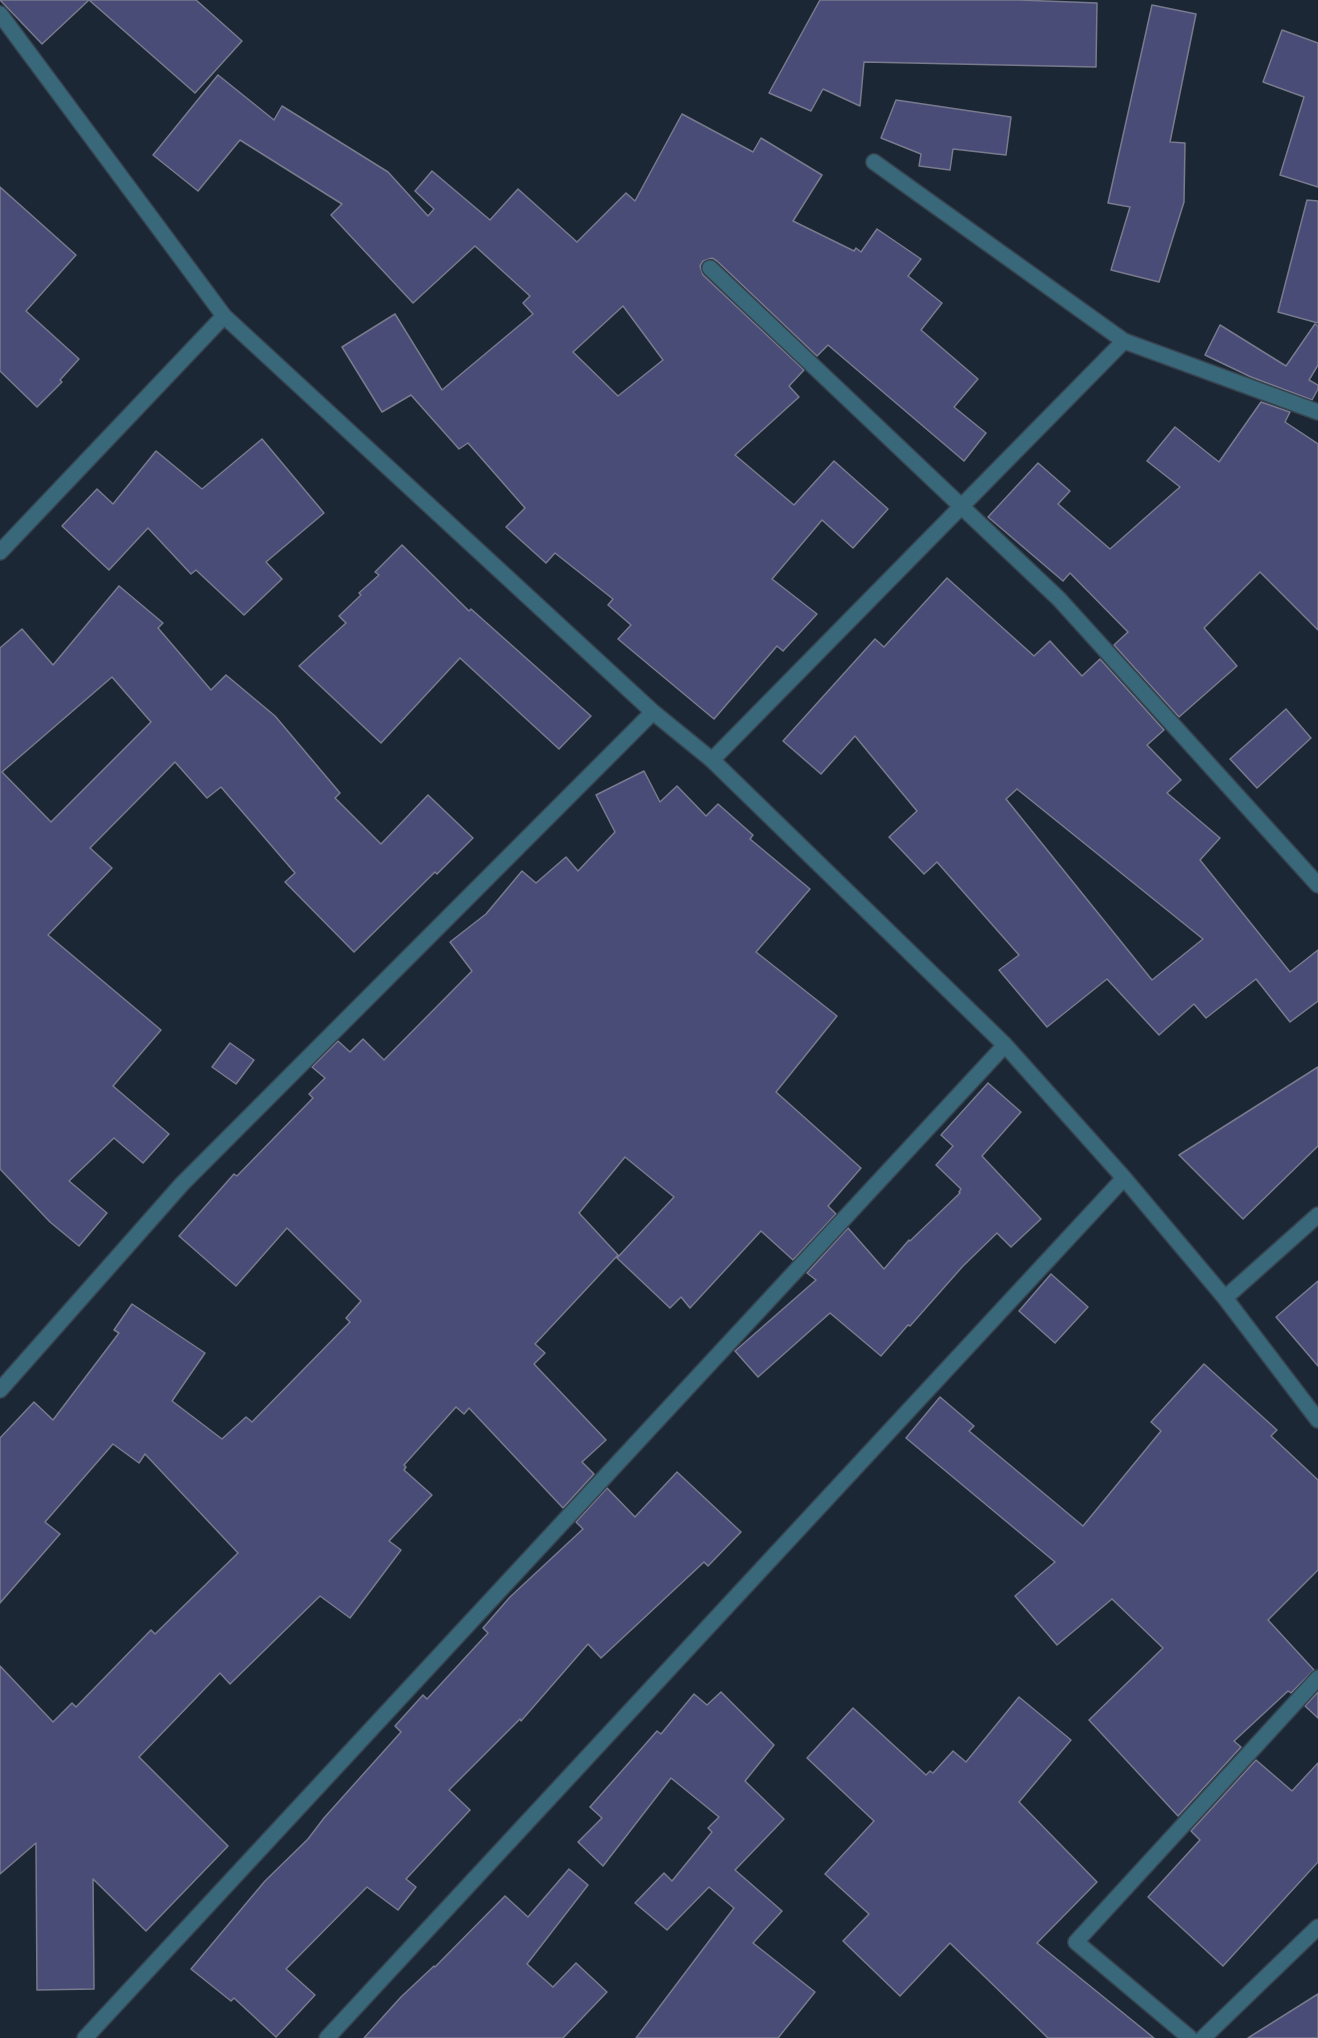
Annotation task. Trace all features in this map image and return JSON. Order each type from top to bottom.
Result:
[{"type":"street","points":[[0,14],[224,316],[653,712],[712,760],[1005,1045],[1124,1178],[1225,1298],[1318,1420]]},
{"type":"street","points":[[874,162],[1124,341],[1318,412]]},
{"type":"street","points":[[710,268],[1059,599],[1318,885]]},
{"type":"street","points":[[0,552],[224,316]]},
{"type":"street","points":[[712,760],[1124,341]]},
{"type":"street","points":[[0,1390],[182,1184],[653,712]]},
{"type":"street","points":[[85,2038],[1005,1045]]},
{"type":"street","points":[[327,2038],[1124,1178]]},
{"type":"street","points":[[1225,1298],[1318,1215]]},
{"type":"street","points":[[1190,2038],[1076,1942],[1318,1678]]},
{"type":"street","points":[[1203,2038],[1318,1927]]},
{"type":"building","points":[[0,0],[89,0],[42,44]]},
{"type":"building","points":[[89,0],[196,0],[242,41],[195,93]]},
{"type":"building","points":[[820,0],[1019,0],[1097,3],[1096,67],[864,62],[860,106],[823,89],[811,111],[769,93]]},
{"type":"building","points":[[1152,5],[1196,14],[1170,142],[1185,143],[1184,202],[1159,282],[1111,270],[1130,207],[1108,203]]},
{"type":"building","points":[[1282,30],[1318,43],[1318,187],[1280,175],[1304,97],[1263,82]]},
{"type":"building","points":[[218,75],[274,120],[282,106],[388,172],[428,216],[434,209],[415,191],[432,171],[490,220],[518,189],[577,242],[626,193],[635,201],[682,114],[753,152],[761,138],[822,175],[793,221],[854,251],[856,248],[861,252],[877,229],[921,259],[908,276],[942,303],[921,330],[978,379],[954,407],[986,433],[964,461],[828,345],[817,356],[717,261],[712,258],[703,261],[700,266],[703,275],[804,370],[789,386],[799,397],[735,455],[794,505],[834,461],[888,509],[853,548],[822,520],[772,579],[817,614],[783,651],[777,646],[714,719],[618,639],[631,625],[608,605],[613,599],[555,553],[546,563],[506,527],[525,508],[468,443],[459,449],[411,395],[382,412],[342,347],[395,314],[442,390],[533,314],[523,303],[530,296],[475,246],[413,303],[331,215],[342,204],[240,140],[198,191],[153,155]],"holes":[[[623,306],[663,360],[618,396],[573,352]]]},
{"type":"building","points":[[896,100],[1011,117],[1006,155],[953,149],[950,170],[919,166],[921,154],[881,138]]},
{"type":"building","points":[[0,187],[76,255],[26,311],[79,359],[60,380],[62,382],[37,407],[0,371]]},
{"type":"building","points":[[1307,200],[1318,201],[1318,323],[1278,312]]},
{"type":"building","points":[[1315,324],[1318,326],[1318,365],[1309,380],[1318,385],[1318,389],[1312,400],[1251,377],[1205,355],[1220,325],[1286,366]]},
{"type":"building","points":[[1261,402],[1290,412],[1285,422],[1318,444],[1318,630],[1260,572],[1204,628],[1237,666],[1179,717],[1114,645],[1128,632],[1070,573],[1063,581],[988,517],[1038,463],[1070,491],[1058,504],[1110,549],[1180,487],[1147,461],[1175,427],[1219,462]]},
{"type":"building","points":[[262,439],[324,513],[266,562],[282,579],[244,615],[196,570],[191,574],[148,528],[109,570],[62,526],[97,489],[113,504],[156,451],[202,489]]},
{"type":"building","points":[[402,545],[469,611],[471,609],[591,716],[559,749],[460,658],[381,743],[299,666],[346,623],[339,616],[379,575],[375,572]]},
{"type":"building","points":[[947,578],[1034,656],[1050,641],[1082,676],[1100,659],[1164,730],[1147,745],[1181,780],[1167,793],[1220,838],[1200,860],[1290,972],[1318,950],[1318,1001],[1290,1022],[1256,979],[1206,1018],[1194,1004],[1159,1035],[1107,979],[1047,1027],[999,970],[1019,955],[937,862],[924,874],[889,837],[917,811],[855,736],[821,774],[783,741],[875,639],[884,647]],"holes":[[[1017,789],[1203,939],[1152,980],[1006,799]]]},
{"type":"building","points":[[119,586],[163,623],[158,628],[211,690],[226,675],[275,716],[340,793],[335,798],[381,844],[428,795],[473,838],[354,952],[285,882],[295,873],[221,787],[207,798],[175,762],[90,848],[112,868],[48,935],[161,1030],[113,1086],[169,1134],[143,1163],[114,1138],[69,1181],[107,1213],[79,1246],[50,1222],[0,1169],[0,648],[22,629],[53,665]],"holes":[[[112,677],[151,722],[51,822],[2,772]]]},
{"type":"building","points":[[1286,709],[1311,738],[1257,788],[1230,759]]},
{"type":"building","points":[[644,771],[660,802],[677,786],[706,816],[718,804],[753,835],[750,839],[810,889],[756,952],[837,1016],[776,1092],[861,1168],[828,1206],[836,1214],[793,1260],[761,1231],[690,1308],[681,1297],[670,1308],[617,1258],[674,1197],[625,1157],[579,1213],[618,1255],[535,1344],[545,1353],[534,1364],[606,1440],[582,1462],[594,1474],[563,1508],[469,1408],[464,1414],[456,1407],[404,1465],[406,1467],[404,1470],[432,1495],[389,1541],[401,1550],[350,1618],[320,1596],[230,1684],[220,1673],[139,1757],[228,1846],[146,1931],[93,1879],[94,1989],[37,1990],[36,1843],[0,1874],[0,1666],[53,1722],[72,1703],[76,1707],[151,1630],[155,1634],[238,1553],[145,1454],[139,1463],[113,1444],[45,1522],[60,1534],[0,1603],[0,1438],[34,1402],[53,1420],[119,1333],[114,1330],[132,1304],[205,1353],[172,1401],[222,1439],[246,1417],[252,1422],[350,1322],[346,1318],[361,1301],[287,1228],[236,1286],[179,1236],[234,1174],[237,1176],[313,1098],[309,1094],[325,1078],[312,1067],[338,1041],[350,1052],[363,1039],[384,1060],[472,971],[450,942],[486,914],[522,871],[536,883],[566,857],[578,871],[615,832],[596,795]]},
{"type":"building","points":[[230,1043],[254,1060],[236,1084],[212,1067]]},
{"type":"building","points":[[1318,1067],[1318,1146],[1243,1219],[1179,1155]]},
{"type":"building","points":[[988,1083],[1021,1112],[982,1156],[1041,1219],[1011,1247],[997,1233],[963,1266],[881,1356],[830,1313],[758,1377],[735,1351],[816,1280],[807,1273],[848,1228],[884,1269],[909,1240],[960,1193],[961,1189],[936,1165],[953,1146],[941,1135]]},
{"type":"building","points":[[1051,1274],[1088,1307],[1055,1343],[1019,1311]]},
{"type":"building","points":[[1318,1281],[1318,1366],[1276,1317]]},
{"type":"building","points":[[1204,1364],[1277,1430],[1271,1436],[1318,1480],[1318,1570],[1268,1620],[1314,1670],[1291,1693],[1288,1691],[1234,1741],[1241,1747],[1178,1816],[1089,1720],[1163,1648],[1112,1599],[1057,1645],[1015,1596],[1055,1562],[906,1438],[940,1397],[974,1426],[969,1431],[1083,1526],[1161,1431],[1151,1422]]},
{"type":"building","points":[[677,1472],[741,1532],[708,1566],[704,1562],[601,1658],[588,1644],[521,1721],[520,1719],[449,1790],[470,1810],[406,1879],[416,1887],[398,1910],[367,1887],[286,1969],[315,1995],[276,2037],[234,1998],[231,2001],[191,1969],[265,1881],[308,1839],[401,1732],[395,1726],[423,1695],[427,1699],[488,1633],[483,1628],[510,1597],[583,1529],[576,1522],[607,1488],[635,1517]]},
{"type":"building","points":[[721,1692],[774,1745],[745,1781],[784,1819],[735,1870],[782,1911],[753,1943],[815,1992],[778,2038],[636,2038],[734,1908],[709,1887],[667,1930],[635,1903],[664,1873],[672,1881],[712,1832],[708,1828],[719,1817],[671,1778],[603,1866],[578,1842],[602,1818],[590,1807],[657,1731],[661,1734],[694,1694],[707,1705]]},
{"type":"building","points":[[1318,1692],[1318,1718],[1305,1706]]},
{"type":"building","points":[[1019,1697],[1071,1740],[1019,1802],[1097,1882],[1037,1943],[1154,2038],[1048,2038],[950,1943],[900,1996],[843,1941],[869,1914],[825,1874],[874,1821],[807,1758],[853,1708],[926,1775],[930,1771],[933,1773],[953,1751],[966,1762]]},
{"type":"building","points":[[1256,1760],[1292,1791],[1318,1763],[1318,1862],[1223,1966],[1148,1897],[1200,1840],[1191,1831]]},
{"type":"building","points":[[569,1869],[588,1885],[527,1964],[553,1987],[576,1963],[607,1992],[563,2038],[364,2038],[401,1997],[435,1967],[505,1896],[528,1917]]},
{"type":"building","points":[[1318,1994],[1318,2038],[1248,2038]]}]
